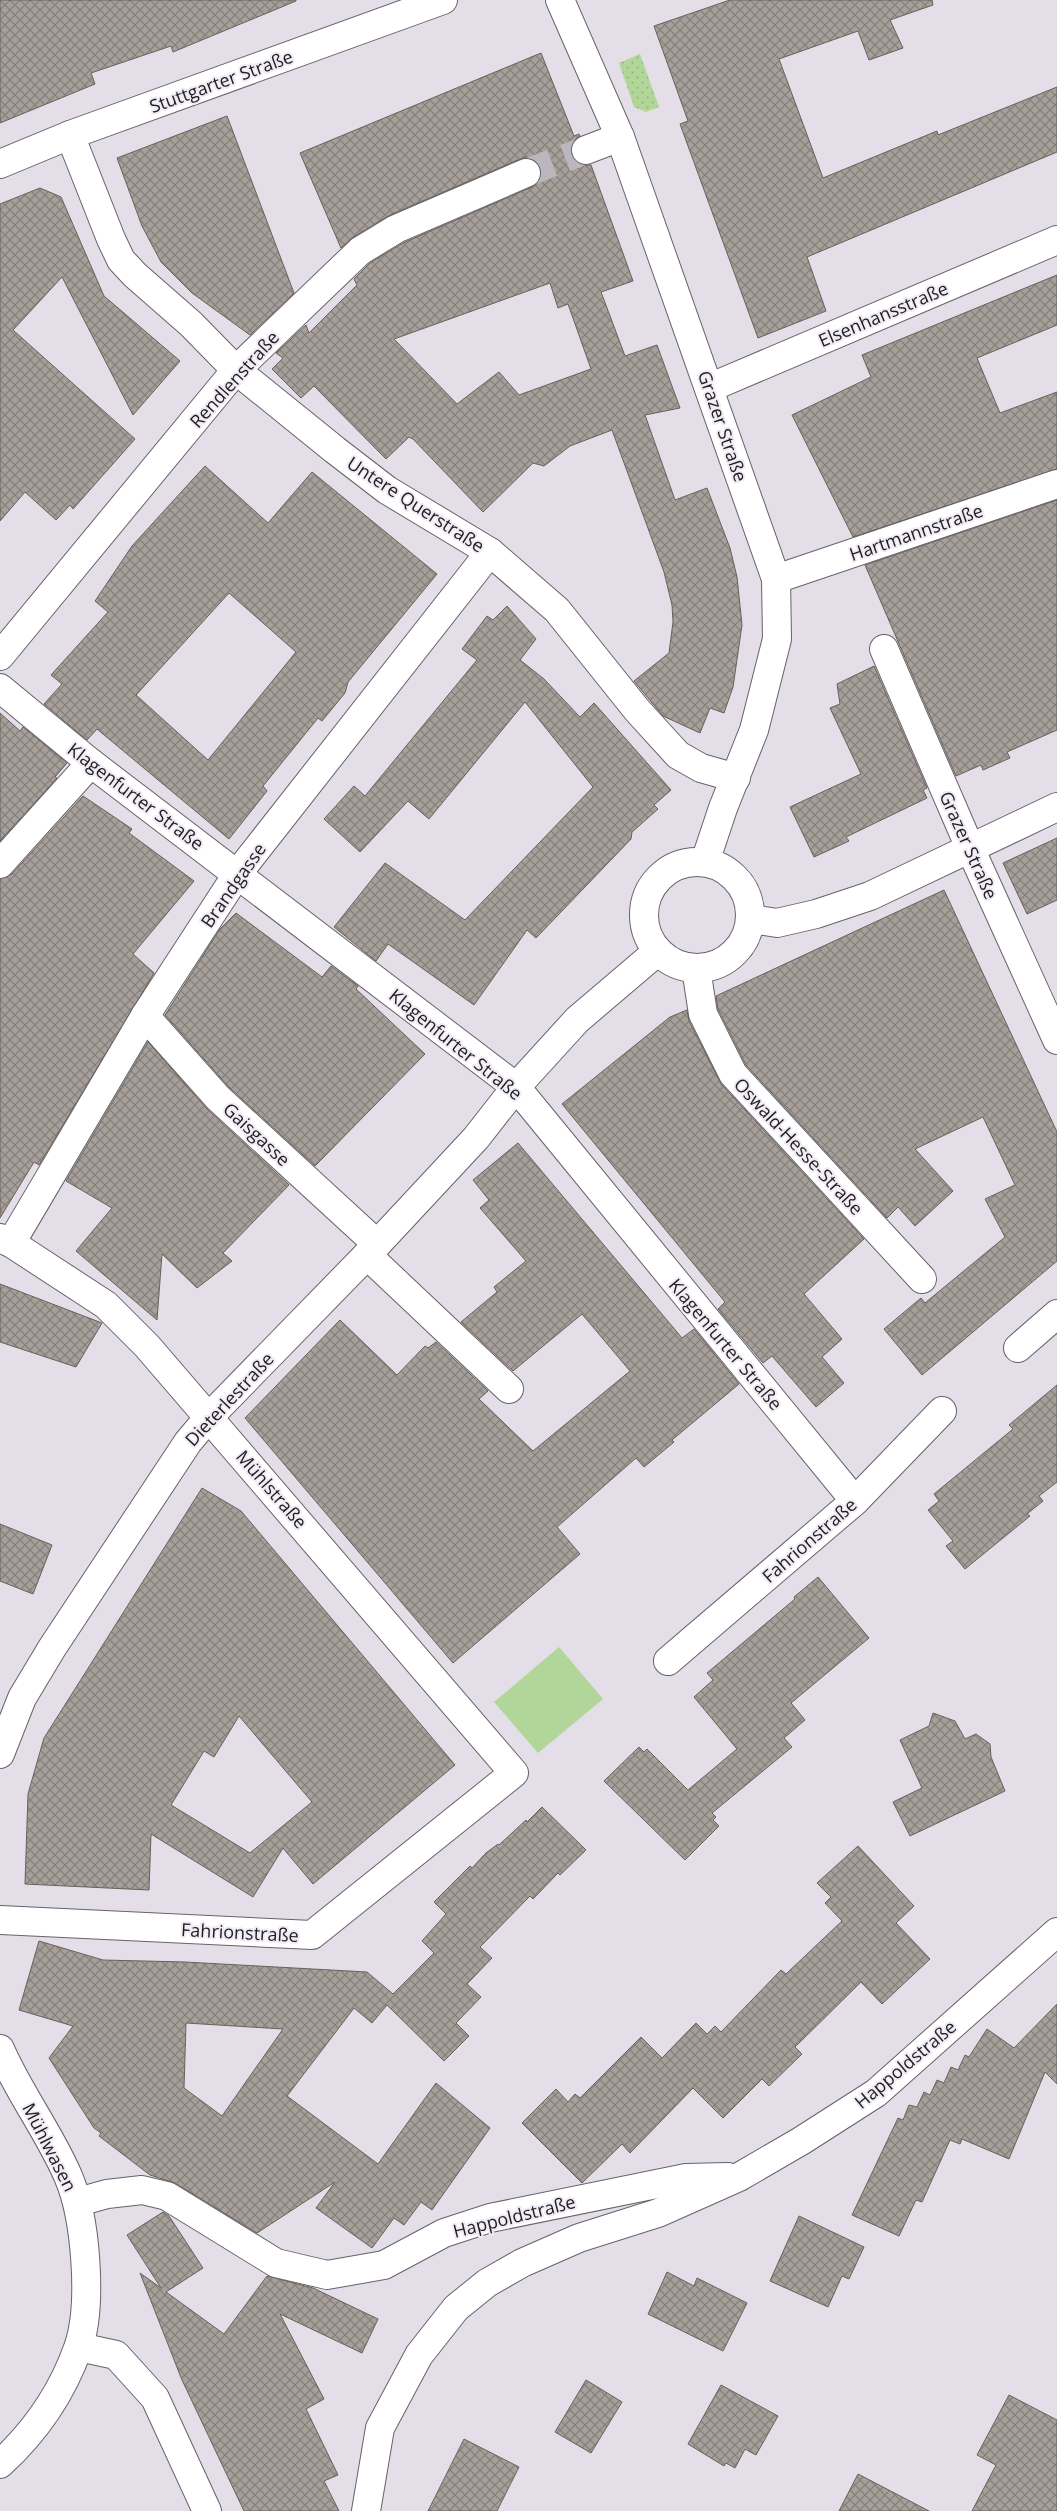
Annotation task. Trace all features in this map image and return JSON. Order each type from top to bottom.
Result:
[{"type":"street","name":"Stuttgarter Straße","points":[[0,164],[70,135],[443,0]]},
{"type":"street","name":"Grazer Straße","points":[[560,0],[620,137],[776,579],[777,639],[754,730],[720,817],[705,862]]},
{"type":"street","name":"Untere Querstraße","points":[[70,135],[121,260],[236,370],[387,490],[490,552],[557,610],[637,710],[678,755],[701,768],[736,778]]},
{"type":"street","points":[[586,150],[620,137]]},
{"type":"street","name":"Rendlenstraße","points":[[0,656],[236,370],[360,251],[396,228],[526,173]]},
{"type":"street","name":"Elsenhansstraße","points":[[709,388],[1057,240]]},
{"type":"street","name":"Hartmannstraße","points":[[776,579],[1057,484]]},
{"type":"street","name":"Brandgasse","points":[[5,1240],[145,1016],[238,873],[490,552]]},
{"type":"street","name":"Grazer Straße","points":[[884,649],[970,848],[1057,1040]]},
{"type":"street","name":"Klagenfurter Straße","points":[[0,688],[91,763],[238,873],[516,1087],[855,1501]]},
{"type":"street","points":[[0,864],[91,763]]},
{"type":"street","points":[[751,919],[777,923],[816,914],[870,896],[1057,807]]},
{"type":"street","points":[[705,862],[720,866],[734,876],[744,888],[750,903],[751,919],[748,935],[739,949],[727,960],[712,966],[696,968],[675,964],[658,951],[648,935],[643,917],[646,898],[655,881],[669,869],[687,863],[705,862]]},
{"type":"street","points":[[516,1087],[577,1020],[658,951]]},
{"type":"street","name":"Oswald-Hesse-Straße","points":[[696,968],[702,1014],[733,1074],[922,1279]]},
{"type":"street","name":"Gaisgasse","points":[[145,1016],[218,1098],[372,1249],[509,1389]]},
{"type":"street","name":"Dieterlestraße","points":[[0,1754],[22,1698],[73,1613],[167,1470],[210,1416],[372,1249],[476,1138],[516,1087]]},
{"type":"street","name":"Mühlstraße","points":[[5,1240],[106,1306],[147,1346],[210,1416],[514,1773]]},
{"type":"street","points":[[1018,1348],[1057,1314]]},
{"type":"street","name":"Fahrionstraße","points":[[668,1661],[855,1501],[942,1411]]},
{"type":"street","name":"Fahrionstraße","points":[[0,1920],[312,1935],[514,1773]]},
{"type":"street","name":"Happoldstraße","points":[[366,2511],[380,2428],[420,2355],[456,2308],[487,2282],[522,2263],[579,2238],[658,2213],[739,2177],[801,2141],[876,2092],[1057,1932]]},
{"type":"street","name":"Mühlwasen","points":[[0,2049],[19,2087],[59,2157],[78,2202],[85,2251],[85,2298],[79,2347],[63,2382],[41,2420],[18,2447],[0,2464]]},
{"type":"street","name":"Happoldstraße","points":[[78,2202],[107,2194],[142,2190],[167,2196],[276,2263],[326,2275],[384,2265],[444,2233],[490,2218],[686,2178],[739,2177]]},
{"type":"street","points":[[79,2347],[116,2355],[155,2398],[207,2511]]},
{"type":"green space","points":[[640,54],[659,107],[646,112],[634,107],[619,63]]},
{"type":"green space","points":[[559,1647],[603,1699],[538,1753],[494,1702]]},
{"type":"building","points":[[0,0],[296,1],[173,52],[171,46],[91,73],[95,84],[0,123]]},
{"type":"building","points":[[730,0],[932,0],[933,5],[890,20],[903,48],[869,60],[858,31],[779,59],[823,178],[937,131],[938,135],[1057,87],[1057,152],[807,257],[826,311],[758,338],[680,124],[688,121],[654,26]]},
{"type":"building","points":[[541,53],[574,136],[579,134],[580,136],[571,147],[572,156],[583,165],[591,165],[633,281],[601,292],[625,356],[657,345],[680,408],[645,415],[675,500],[707,488],[730,548],[737,577],[742,625],[733,687],[724,713],[710,708],[700,733],[663,716],[634,681],[669,653],[673,622],[672,605],[664,572],[612,430],[570,446],[544,466],[533,463],[483,512],[413,439],[409,437],[386,459],[314,386],[301,398],[272,369],[283,358],[276,353],[306,325],[309,333],[357,285],[354,279],[370,263],[403,243],[532,187],[539,182],[542,174],[540,166],[535,160],[527,157],[520,159],[390,215],[352,238],[341,248],[300,153]],"holes":[[[550,283],[558,308],[568,304],[591,369],[519,395],[499,372],[457,404],[394,339]]]},
{"type":"building","points":[[227,116],[294,293],[250,335],[192,293],[161,262],[142,226],[117,158]]},
{"type":"building","points":[[40,188],[61,197],[104,296],[180,361],[133,415],[62,277],[13,330],[135,439],[73,509],[70,505],[56,520],[25,492],[0,521],[0,204]]},
{"type":"building","points":[[1057,275],[1057,325],[977,358],[1000,413],[1057,392],[1057,469],[853,537],[792,415],[871,377],[862,355]]},
{"type":"building","points":[[205,466],[268,523],[312,472],[437,574],[348,682],[345,693],[322,721],[318,718],[263,786],[267,791],[229,839],[97,729],[87,740],[44,704],[62,684],[51,675],[108,612],[95,601],[132,546]],"holes":[[[229,593],[296,652],[208,760],[136,695]]]},
{"type":"building","points":[[1057,500],[1057,730],[1007,752],[1010,758],[983,770],[981,765],[956,776],[865,565]]},
{"type":"building","points":[[507,606],[536,639],[520,660],[544,679],[580,717],[594,703],[671,790],[654,805],[658,809],[632,832],[631,839],[536,938],[527,930],[474,1005],[388,944],[376,961],[334,927],[385,863],[465,920],[593,787],[525,702],[429,819],[408,801],[360,852],[324,819],[354,786],[365,796],[477,660],[462,649],[487,616],[493,620]]},
{"type":"building","points":[[874,666],[927,788],[923,790],[927,798],[846,837],[849,841],[814,857],[790,807],[861,774],[830,708],[840,704],[837,684]]},
{"type":"building","points":[[0,713],[20,731],[23,727],[67,763],[55,777],[57,778],[0,841]]},
{"type":"building","points":[[83,796],[132,829],[129,833],[194,881],[133,954],[154,973],[39,1165],[34,1162],[0,1218],[0,879],[12,874]]},
{"type":"building","points":[[1057,838],[1057,900],[1027,914],[1003,863]]},
{"type":"building","points":[[944,890],[1057,1132],[1057,1261],[922,1375],[884,1329],[921,1298],[925,1303],[1005,1237],[985,1199],[1015,1185],[983,1117],[915,1149],[953,1191],[915,1226],[898,1207],[887,1218],[746,1065],[718,1009],[716,996]]},
{"type":"building","points":[[236,913],[322,977],[331,966],[358,986],[356,989],[425,1054],[315,1166],[229,1087],[165,1015],[220,929]]},
{"type":"building","points":[[687,1010],[689,1021],[721,1084],[864,1239],[804,1294],[842,1339],[822,1357],[844,1383],[816,1407],[772,1356],[763,1363],[718,1309],[725,1302],[562,1104],[670,1017]]},
{"type":"building","points":[[148,1042],[207,1109],[289,1185],[223,1253],[232,1261],[197,1288],[162,1254],[157,1320],[76,1251],[112,1208],[66,1181]]},
{"type":"building","points":[[518,1143],[682,1338],[694,1329],[739,1384],[672,1440],[674,1442],[644,1467],[636,1458],[557,1527],[580,1554],[453,1663],[245,1418],[340,1320],[397,1375],[425,1346],[428,1348],[436,1342],[488,1391],[479,1399],[533,1451],[630,1371],[582,1314],[513,1371],[461,1322],[497,1292],[494,1287],[526,1261],[480,1208],[489,1200],[473,1180]]},
{"type":"building","points":[[0,1284],[102,1323],[76,1367],[0,1342]]},
{"type":"building","points":[[1057,1385],[1057,1482],[1039,1496],[1043,1501],[1027,1514],[1030,1516],[965,1569],[946,1546],[953,1541],[928,1510],[939,1501],[934,1494],[1013,1429],[1009,1425]]},
{"type":"building","points":[[202,1488],[241,1511],[455,1765],[313,1884],[283,1848],[253,1897],[151,1834],[149,1890],[25,1884],[28,1794],[44,1738]],"holes":[[[239,1716],[312,1802],[250,1853],[171,1805],[204,1751],[214,1757]]]},
{"type":"building","points":[[0,1524],[52,1545],[33,1594],[0,1581]]},
{"type":"building","points":[[818,1577],[869,1638],[791,1703],[805,1720],[784,1738],[792,1747],[712,1813],[716,1817],[713,1820],[719,1826],[685,1860],[604,1781],[639,1747],[644,1752],[647,1749],[688,1790],[737,1749],[694,1697],[713,1680],[707,1673],[795,1599],[794,1597]]},
{"type":"building","points":[[933,1713],[955,1721],[965,1739],[976,1734],[990,1744],[991,1757],[1005,1791],[910,1836],[893,1802],[922,1788],[900,1740],[929,1726]]},
{"type":"building","points":[[542,1807],[586,1850],[560,1875],[558,1873],[533,1899],[530,1896],[480,1947],[492,1958],[467,1984],[481,1997],[456,2023],[469,2036],[444,2061],[387,2005],[372,2023],[354,2008],[287,2096],[378,2164],[436,2083],[490,2128],[432,2210],[421,2202],[404,2225],[394,2218],[372,2248],[316,2208],[335,2182],[257,2233],[175,2183],[150,2175],[99,2136],[101,2133],[94,2128],[49,2058],[73,2026],[19,2010],[39,1941],[103,1960],[185,1962],[367,1972],[393,1994],[434,1953],[422,1941],[446,1914],[434,1902],[470,1866],[472,1868],[486,1853],[499,1845],[526,1820],[527,1822]],"holes":[[[186,2023],[283,2029],[222,2116],[184,2088]]]},
{"type":"building","points":[[858,1846],[914,1906],[896,1923],[930,1959],[882,2004],[861,1982],[795,2047],[802,2054],[769,2086],[762,2079],[723,2118],[693,2088],[630,2153],[622,2144],[582,2183],[522,2123],[556,2089],[568,2102],[575,2094],[580,2098],[641,2037],[662,2058],[696,2023],[707,2034],[715,2026],[721,2032],[781,1970],[786,1974],[842,1921],[825,1903],[831,1897],[817,1883]]},
{"type":"building","points":[[1057,2004],[1057,2084],[1045,2072],[1009,2159],[962,2139],[960,2144],[950,2140],[922,2202],[916,2200],[899,2236],[852,2215],[898,2118],[903,2120],[909,2105],[917,2107],[924,2092],[930,2095],[937,2080],[944,2083],[951,2067],[958,2070],[965,2055],[969,2057],[987,2029],[1014,2048]]},
{"type":"building","points":[[163,2212],[169,2216],[203,2268],[166,2292],[224,2334],[267,2276],[313,2288],[378,2319],[362,2353],[280,2314],[324,2399],[306,2409],[338,2475],[324,2481],[339,2511],[244,2511],[182,2380],[140,2273],[161,2288],[127,2235]]},
{"type":"building","points":[[799,2216],[864,2247],[849,2279],[842,2276],[828,2307],[770,2281]]},
{"type":"building","points":[[667,2272],[694,2286],[697,2278],[747,2303],[723,2351],[648,2314]]},
{"type":"building","points":[[586,2380],[622,2402],[591,2453],[555,2432]]},
{"type":"building","points":[[721,2385],[778,2416],[756,2455],[745,2449],[735,2468],[726,2463],[724,2466],[688,2444]]},
{"type":"building","points":[[1009,2395],[1057,2420],[1057,2511],[972,2511],[996,2465],[977,2455]]},
{"type":"building","points":[[464,2439],[519,2467],[497,2511],[428,2511]]},
{"type":"building","points":[[858,2474],[929,2511],[839,2511]]},
{"type":"tunnel","points":[[526,173],[586,150]]}]
